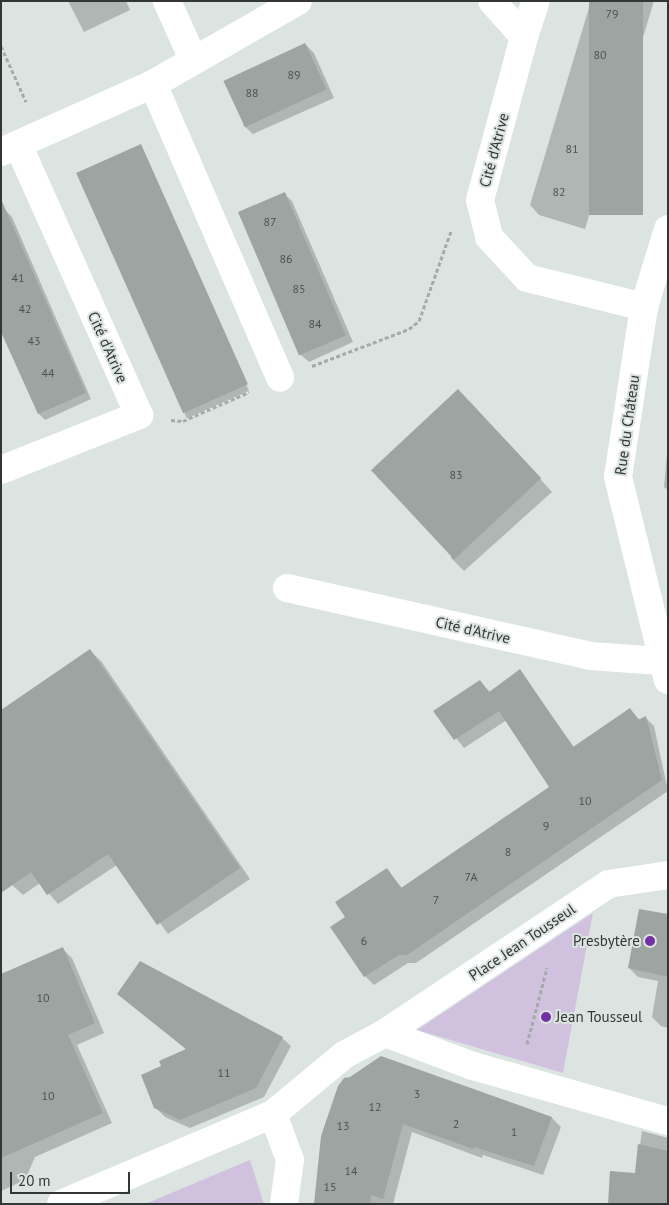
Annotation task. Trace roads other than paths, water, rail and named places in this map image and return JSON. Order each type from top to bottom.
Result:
[{"type":"street","points":[[167,1],[193,59]]},
{"type":"street","points":[[20,144],[153,84],[193,59],[298,1]]},
{"type":"street","points":[[492,1],[524,37]]},
{"type":"street","name":"Cité d'Atrive","points":[[536,1],[524,37],[480,200],[489,237],[527,278],[644,307]]},
{"type":"street","points":[[153,84],[280,378]]},
{"type":"street","name":"Cité d'Atrive","points":[[1,470],[139,415],[20,144]]},
{"type":"street","name":"Rue du Château","points":[[664,671],[618,477],[644,307],[668,229]]},
{"type":"street","name":"Cité d'Atrive","points":[[287,588],[664,671]]},
{"type":"street","name":"Place Jean Tousseul","points":[[61,1204],[273,1114],[344,1055],[386,1033],[608,884],[668,875]]},
{"type":"street","points":[[386,1033],[473,1066],[668,1120]]},
{"type":"street","points":[[273,1114],[290,1160],[284,1204]]},
{"type":"place","name":"Presbytère","points":[[650,941]]},
{"type":"place","name":"Jean Tousseul","points":[[546,1017]]}]
